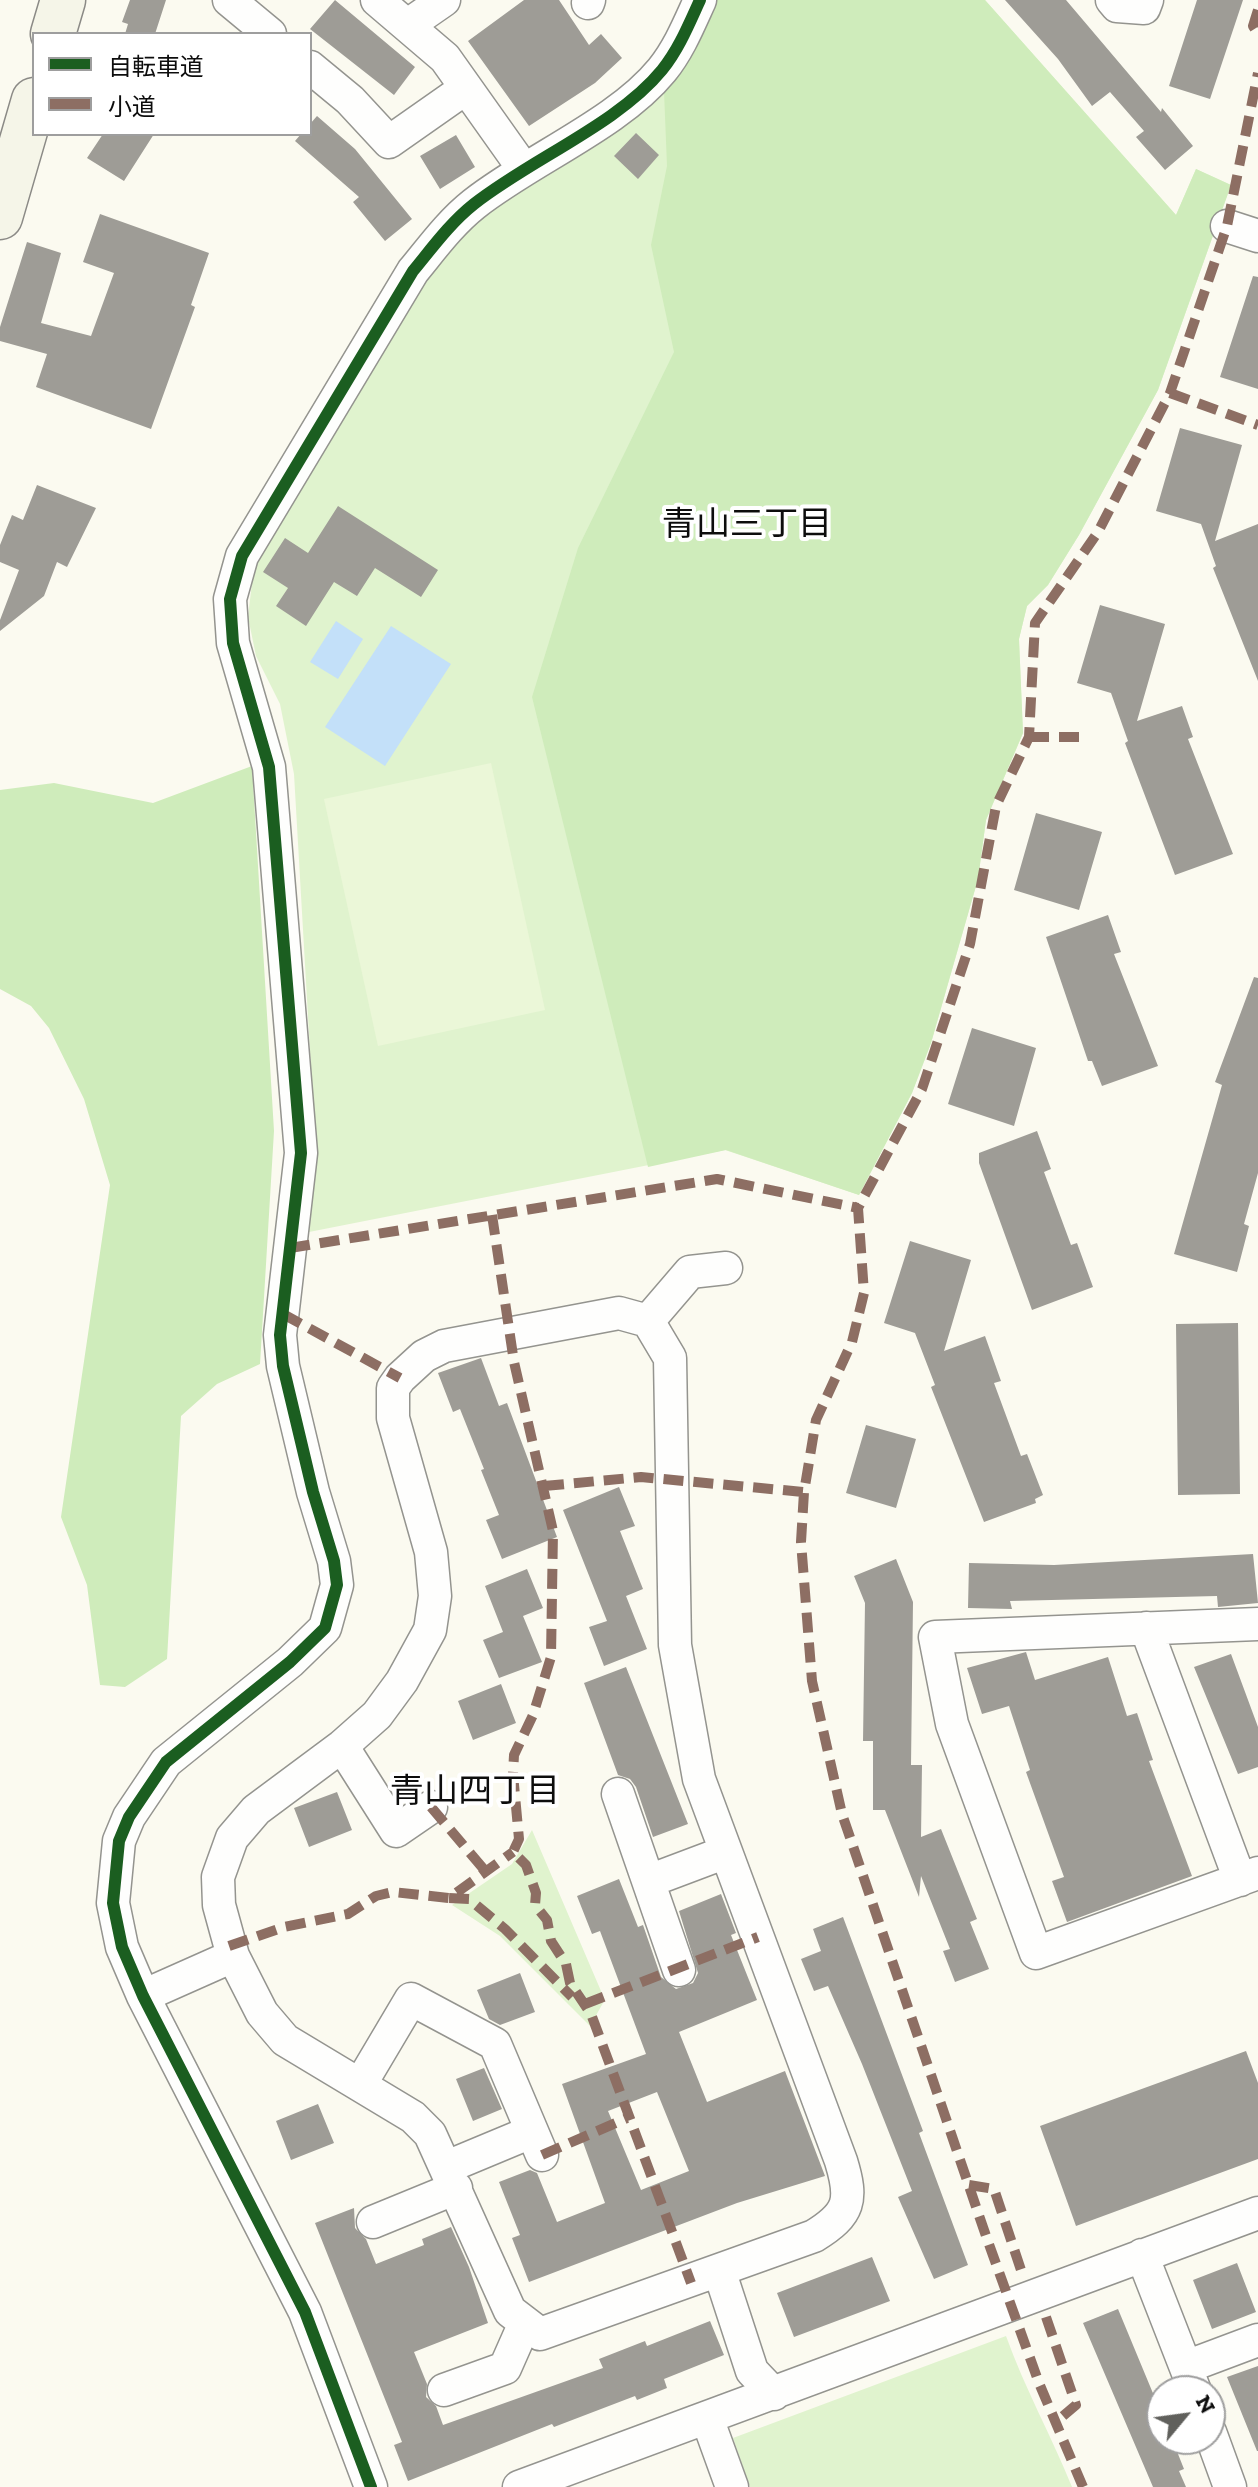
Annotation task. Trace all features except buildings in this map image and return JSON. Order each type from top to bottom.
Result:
[{"type":"main road","points":[[54,32],[63,0]]},
{"type":"main road","points":[[0,217],[32,107]]},
{"type":"street","points":[[229,0],[268,32]]},
{"type":"street","points":[[377,0],[445,58],[523,168]]},
{"type":"street","points":[[408,25],[444,0]]},
{"type":"street","points":[[371,2487],[305,2312],[143,1996],[122,1947],[113,1903],[119,1841],[129,1817],[166,1762],[290,1662],[325,1628],[337,1585],[334,1561],[313,1492],[283,1366],[280,1335],[301,1153],[269,767],[233,643],[230,599],[242,556],[413,271],[444,232],[473,204],[523,168],[633,100],[662,69],[686,32],[700,0]]},
{"type":"street","points":[[1112,0],[1117,6],[1144,8],[1147,0]]},
{"type":"street","points":[[312,69],[350,100],[389,142],[466,88]]},
{"type":"street","points":[[1227,226],[1258,236]]},
{"type":"street","points":[[648,1321],[690,1272],[726,1268]]},
{"type":"street","points":[[619,1313],[648,1321],[670,1358],[671,1581],[676,1658],[699,1779],[848,2184],[848,2205],[834,2224],[814,2236],[720,2273],[540,2334],[524,2325],[510,2311],[430,2134],[413,2117],[285,2040],[262,2013],[233,1956],[219,1905],[218,1877],[232,1838],[256,1810],[342,1746],[377,1715],[402,1681],[430,1630],[435,1596],[431,1552],[393,1418],[393,1388],[405,1369],[444,1346],[511,1332],[619,1313]]},
{"type":"street","points":[[1146,1628],[1249,1876],[1036,1953],[952,1724],[935,1637],[1146,1628],[1258,1624]]},
{"type":"street","points":[[342,1746],[396,1831],[431,1807]]},
{"type":"street","points":[[618,1794],[679,1970]]},
{"type":"street","points":[[649,1881],[726,1852]]},
{"type":"street","points":[[143,1996],[233,1956]]},
{"type":"street","points":[[360,2085],[411,1999],[495,2044],[536,2143],[451,2178],[373,2222]]},
{"type":"street","points":[[519,2487],[1258,2213]]},
{"type":"street","points":[[1142,2255],[1188,2375]]},
{"type":"street","points":[[720,2273],[752,2371],[774,2394]]},
{"type":"street","points":[[444,2390],[505,2368],[524,2325]]},
{"type":"street","points":[[1197,2375],[1258,2340]]},
{"type":"street","points":[[707,2418],[732,2487]]},
{"type":"street","points":[[1218,2455],[1230,2487]]},
{"type":"green space","points":[[717,0],[985,0],[1176,215],[1196,169],[1231,185],[1158,390],[1079,535],[1048,585],[1027,606],[1019,639],[1023,733],[986,820],[978,879],[931,1043],[912,1093],[859,1195],[725,1150],[309,1232],[316,1155],[294,774],[280,704],[256,656],[248,617],[253,574],[263,550],[423,282],[454,242],[475,222],[682,68],[706,28]]},
{"type":"green space","points":[[717,0],[985,0],[1176,215],[1196,169],[1231,185],[1158,390],[1079,535],[1048,585],[1027,606],[1019,639],[1023,733],[986,820],[978,879],[931,1043],[912,1093],[859,1195],[726,1150],[648,1167],[532,697],[578,548],[674,352],[651,245],[667,166],[664,91],[706,28]]},
{"type":"green space","points":[[491,763],[545,1010],[378,1046],[324,799]]},
{"type":"green space","points":[[252,766],[274,1131],[260,1364],[217,1384],[181,1416],[167,1659],[125,1687],[100,1685],[87,1585],[61,1517],[110,1185],[84,1099],[49,1028],[31,1006],[0,989],[0,790],[54,783],[153,803]]},
{"type":"green space","points":[[532,1830],[601,1991],[603,2003],[590,2026],[500,1936],[452,1905],[512,1864]]},
{"type":"green space","points":[[1006,2336],[1072,2487],[750,2487],[733,2438]]},
{"type":"water","points":[[336,621],[363,639],[338,679],[310,662]]},
{"type":"water","points":[[391,626],[451,664],[385,766],[325,727]]},
{"type":"marked path","points":[[1258,10],[1253,26],[1258,34]]},
{"type":"marked path","points":[[1083,2487],[1039,2383],[986,2236],[842,1814],[812,1681],[801,1542],[804,1492],[816,1420],[852,1342],[864,1293],[858,1208],[922,1089],[970,944],[996,806],[1029,737],[1035,623],[1098,532],[1170,393],[1227,226],[1258,73]]},
{"type":"marked path","points":[[1170,393],[1258,425]]},
{"type":"marked path","points":[[1029,737],[1083,737]]},
{"type":"marked path","points":[[290,1248],[717,1179],[858,1208]]},
{"type":"marked path","points":[[492,1215],[514,1362],[553,1531],[551,1657],[533,1715],[514,1755],[519,1839],[513,1852],[526,1865],[536,1893],[535,1905],[547,1920],[551,1941],[566,1964],[570,1983],[591,2014],[691,2283]]},
{"type":"marked path","points":[[283,1314],[400,1378]]},
{"type":"marked path","points":[[544,1486],[641,1477],[804,1492]]},
{"type":"marked path","points":[[431,1807],[487,1873]]},
{"type":"marked path","points":[[229,1946],[284,1927],[348,1914],[376,1896],[393,1892],[449,1898],[513,1852]]},
{"type":"marked path","points":[[449,1898],[469,1899],[505,1929],[572,1997]]},
{"type":"marked path","points":[[585,2004],[758,1937]]},
{"type":"marked path","points":[[542,2155],[627,2118]]},
{"type":"marked path","points":[[969,2185],[994,2189],[1022,2273]]},
{"type":"marked path","points":[[1046,2317],[1076,2405],[1056,2422]]},
{"type":"cycle path","points":[[371,2487],[305,2312],[143,1996],[122,1947],[113,1903],[119,1841],[129,1817],[166,1762],[290,1662],[325,1628],[337,1585],[334,1561],[313,1492],[283,1366],[280,1335],[301,1153],[269,767],[233,643],[230,599],[242,556],[413,271],[465,211],[598,124],[644,89],[674,54],[700,0]]},
{"type":"district","name":"青山三丁目","points":[[747,525]]},
{"type":"district","name":"青山四丁目","points":[[475,1792]]}]
